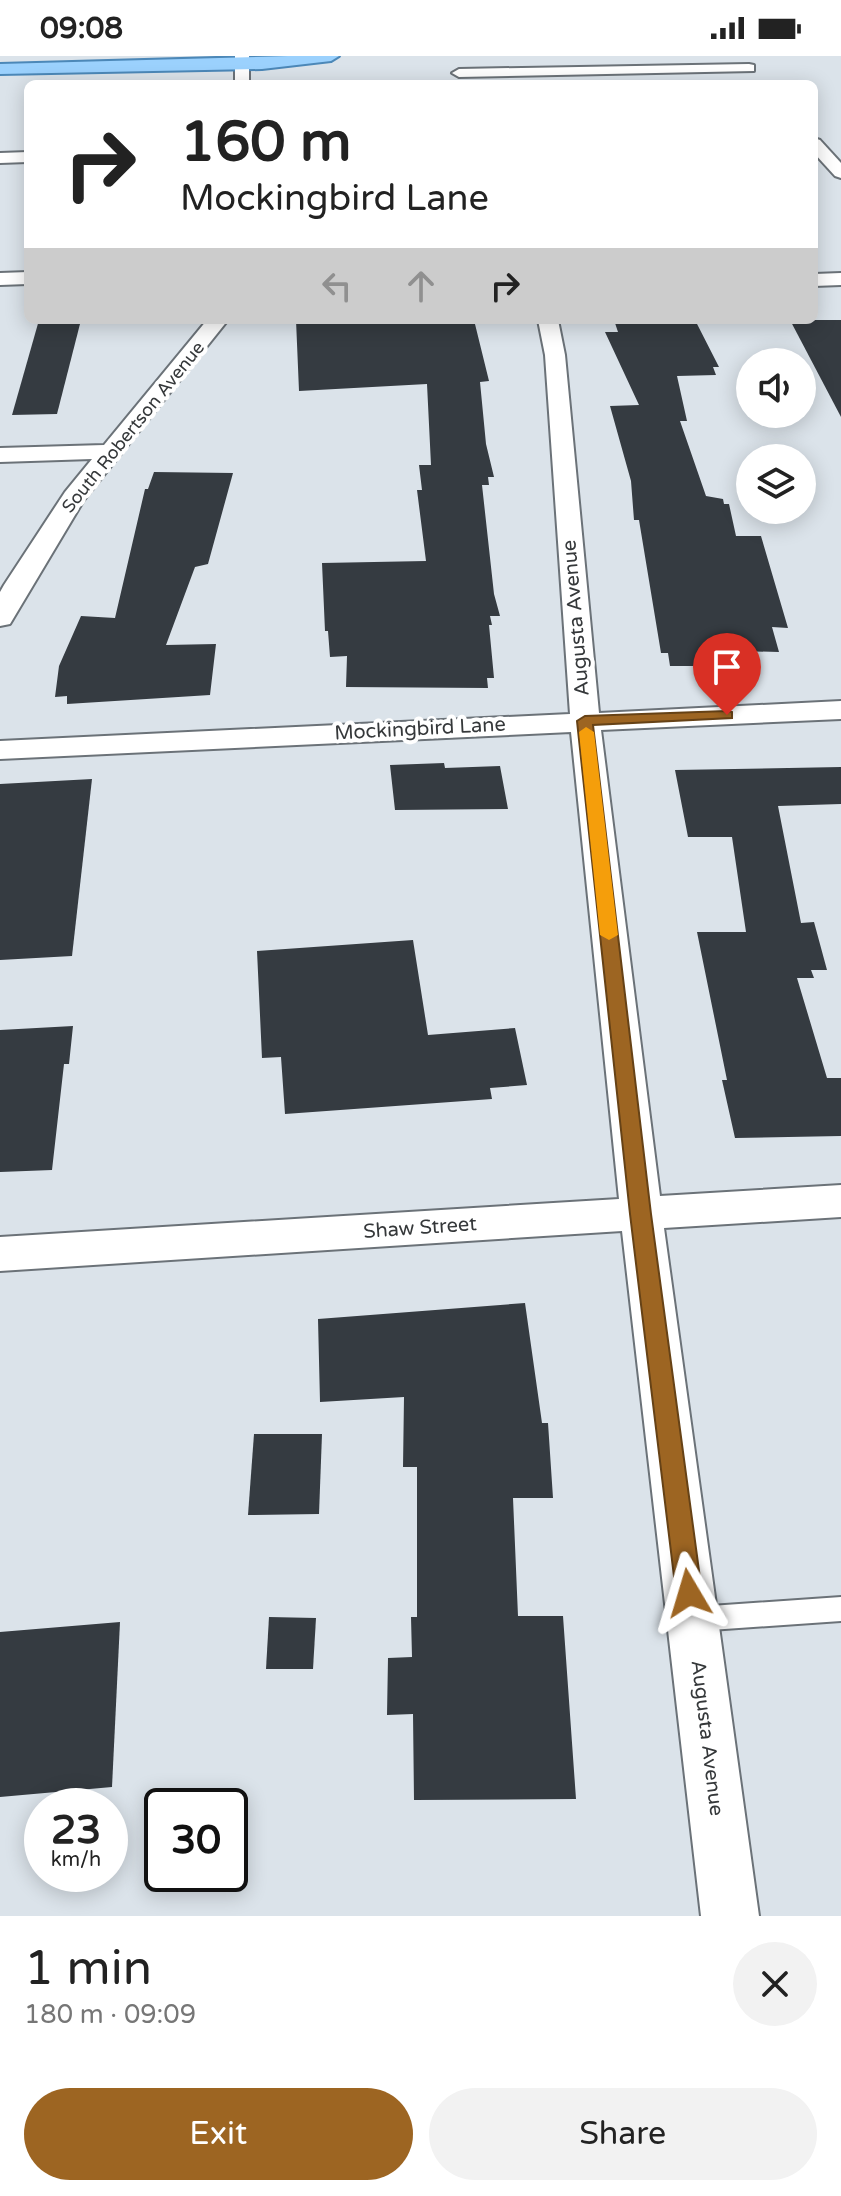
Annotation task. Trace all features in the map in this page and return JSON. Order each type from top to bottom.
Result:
[{"type":"main road","points":[[0,69],[331,56]]},
{"type":"street","points":[[452,56],[461,79],[753,72],[739,56]]},
{"type":"street","points":[[819,141],[841,173]]},
{"type":"street","points":[[0,158],[24,157]]},
{"type":"street","points":[[0,279],[24,278]]},
{"type":"street","points":[[818,280],[841,279]]},
{"type":"street","name":"South Robertson Avenue","points":[[0,618],[17,585],[74,497],[215,324]]},
{"type":"street","name":"Augusta Avenue","points":[[549,324],[555,355],[585,721],[641,1214],[730,1916]]},
{"type":"street","points":[[0,455],[108,452]]},
{"type":"street","name":"Mockingbird Lane","points":[[0,750],[841,710]]},
{"type":"street","name":"Shaw Street","points":[[0,1254],[841,1201]]},
{"type":"lane","points":[[692,1619],[841,1609]]},
{"type":"building","points":[[841,320],[841,417],[816,369],[816,348],[805,348],[792,324]]},
{"type":"building","points":[[38,324],[80,324],[57,414],[12,415]]},
{"type":"building","points":[[296,324],[475,324],[489,381],[480,382],[486,444],[494,477],[488,477],[489,485],[482,485],[494,594],[500,616],[490,616],[494,678],[487,678],[488,688],[346,687],[347,656],[330,657],[328,631],[325,631],[322,563],[426,561],[417,490],[422,490],[419,465],[431,465],[427,384],[299,391]]},
{"type":"building","points":[[615,324],[697,324],[719,367],[713,367],[716,375],[677,376],[687,421],[680,421],[706,496],[723,499],[724,504],[729,504],[736,536],[761,536],[788,628],[772,627],[779,652],[735,651],[740,669],[736,669],[737,673],[698,673],[697,666],[670,666],[668,653],[661,653],[639,520],[634,520],[631,481],[610,406],[639,405],[605,332],[618,332]]},
{"type":"building","points":[[154,472],[233,473],[208,564],[195,567],[166,645],[216,644],[210,695],[67,704],[67,696],[55,697],[59,666],[81,616],[115,618],[145,489],[148,489]]},
{"type":"building","points":[[444,763],[445,768],[500,766],[508,809],[395,810],[390,765]]},
{"type":"building","points":[[841,767],[841,804],[778,806],[801,923],[814,922],[827,970],[811,970],[814,978],[797,978],[827,1078],[841,1078],[841,1136],[735,1138],[722,1080],[727,1080],[697,932],[746,932],[732,837],[688,837],[675,770]]},
{"type":"building","points":[[92,779],[72,956],[0,960],[0,784]]},
{"type":"building","points":[[413,940],[428,1035],[515,1028],[527,1085],[490,1088],[492,1099],[285,1114],[281,1057],[262,1058],[257,951]]},
{"type":"building","points":[[73,1026],[69,1064],[64,1064],[52,1170],[0,1172],[0,1030]]},
{"type":"building","points":[[525,1303],[542,1423],[548,1423],[553,1498],[513,1498],[518,1616],[563,1616],[576,1799],[414,1800],[413,1714],[387,1715],[388,1658],[412,1657],[411,1617],[417,1617],[417,1467],[403,1467],[404,1397],[320,1402],[318,1319]]},
{"type":"building","points":[[254,1434],[322,1434],[319,1514],[248,1515]]},
{"type":"building","points":[[269,1617],[316,1618],[313,1669],[266,1669]]},
{"type":"building","points":[[120,1622],[112,1787],[24,1788],[24,1795],[0,1797],[0,1632]]},
{"type":"slow traffic","points":[[586,732],[609,935]]},
{"type":"route","points":[[689,1593],[641,1214],[585,721],[727,715]]}]
